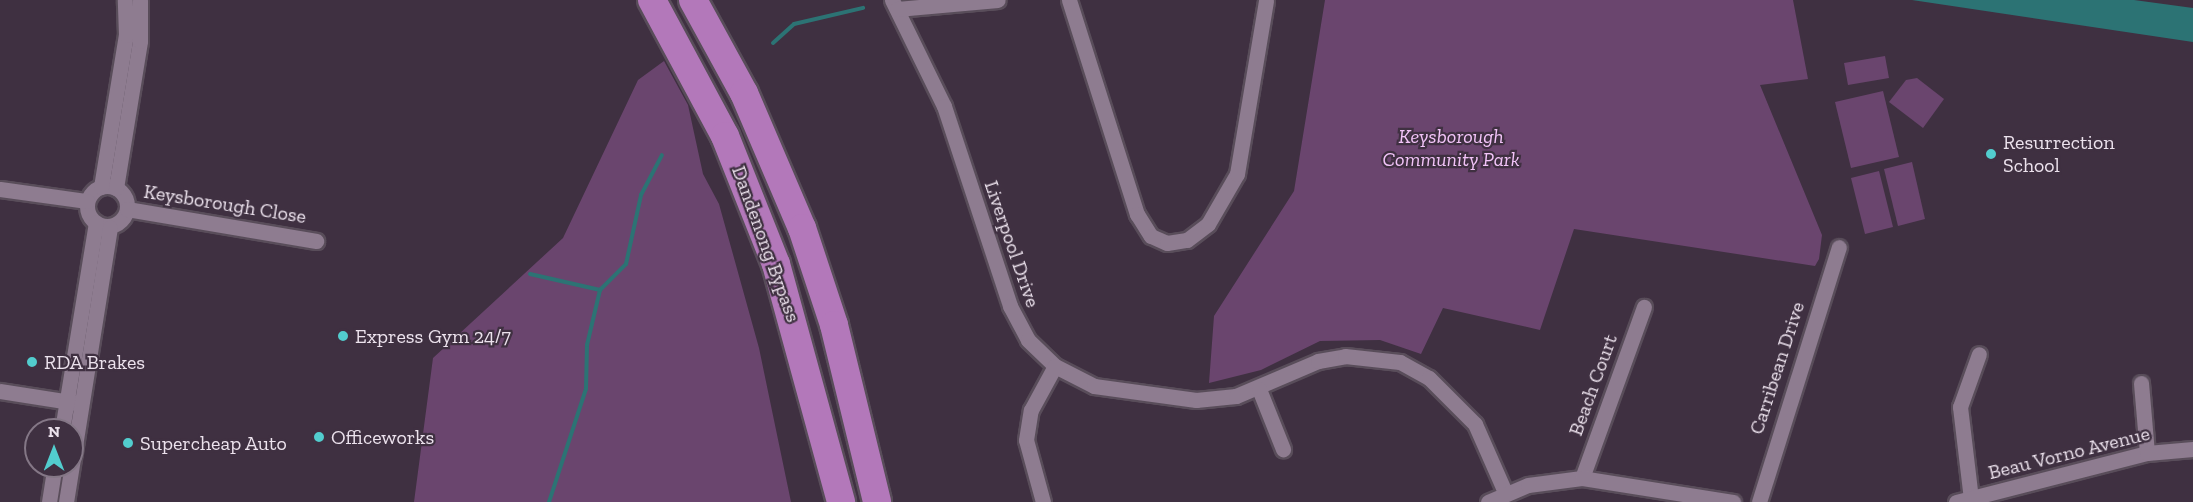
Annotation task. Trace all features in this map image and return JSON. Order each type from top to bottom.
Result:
[{"type":"highway","name":"Dandenong Bypass","points":[[652,0],[702,89],[780,274],[841,502]]},
{"type":"highway","name":"Dandenong Bypass","points":[[693,0],[733,72],[815,267],[877,502]]},
{"type":"street","points":[[103,225],[127,209],[109,188],[126,35],[125,0]]},
{"type":"street","points":[[0,189],[87,201],[109,188],[140,41],[140,0]]},
{"type":"street","points":[[894,4],[998,0]]},
{"type":"street","points":[[1069,0],[1137,214],[1151,236],[1167,243],[1186,240],[1208,224],[1237,174],[1266,0]]},
{"type":"street","name":"Liverpool Drive","points":[[894,4],[944,106],[1010,306],[1028,340],[1055,366],[1094,386],[1176,399],[1212,400],[1259,389],[1336,357],[1373,356],[1401,363],[1429,378],[1475,424],[1504,492]]},
{"type":"street","points":[[66,502],[75,402],[103,225],[87,201]]},
{"type":"street","name":"Keysborough Close","points":[[127,209],[316,241]]},
{"type":"street","name":"Carribean Drive","points":[[1759,502],[1839,247]]},
{"type":"street","name":"Beach Court","points":[[1582,478],[1644,307]]},
{"type":"street","points":[[1964,501],[1960,407],[1979,354]]},
{"type":"street","points":[[1043,502],[1026,440],[1031,410],[1055,366]]},
{"type":"street","points":[[2141,383],[2147,453]]},
{"type":"street","points":[[1259,389],[1283,449]]},
{"type":"street","points":[[0,391],[75,402]]},
{"type":"street","points":[[68,418],[75,402]]},
{"type":"street","name":"Beau Vorno Avenue","points":[[1964,501],[2147,453],[2193,449]]},
{"type":"street","points":[[49,502],[53,478]]},
{"type":"street","points":[[1488,502],[1504,492],[1582,478],[1701,500],[1733,502]]},
{"type":"street","points":[[69,485],[73,502]]},
{"type":"green space","name":"Keysborough Community Park","points":[[1325,0],[1793,0],[1808,79],[1760,85],[1822,235],[1819,259],[1815,266],[1574,229],[1540,330],[1443,308],[1421,354],[1380,340],[1320,341],[1261,370],[1209,383],[1214,316],[1294,191]]},
{"type":"green space","points":[[1885,56],[1889,78],[1848,85],[1844,63]]},
{"type":"green space","points":[[664,61],[688,105],[703,174],[719,204],[759,348],[791,502],[414,502],[433,358],[563,238],[638,80]]},
{"type":"green space","points":[[1917,78],[1944,99],[1923,128],[1889,102],[1906,80]]},
{"type":"green space","points":[[1883,91],[1899,157],[1851,168],[1835,102]]},
{"type":"green space","points":[[1912,162],[1925,219],[1898,226],[1884,169]]},
{"type":"green space","points":[[1879,171],[1893,227],[1865,234],[1851,178]]},
{"type":"shaded area","points":[[1912,0],[2134,0],[2193,8],[2193,42]]},
{"type":"waterway","points":[[773,43],[794,24],[863,8]]},
{"type":"waterway","points":[[549,502],[586,389],[587,345],[600,290],[626,264],[641,195],[662,155]]},
{"type":"waterway","points":[[530,274],[600,290]]},
{"type":"place","name":"Resurrection School","points":[[1991,154]]},
{"type":"place","name":"Express Gym 24/7","points":[[343,336]]},
{"type":"place","name":"RDA Brakes","points":[[32,362]]},
{"type":"place","name":"Officeworks","points":[[319,437]]},
{"type":"place","name":"Supercheap Auto","points":[[128,443]]}]
